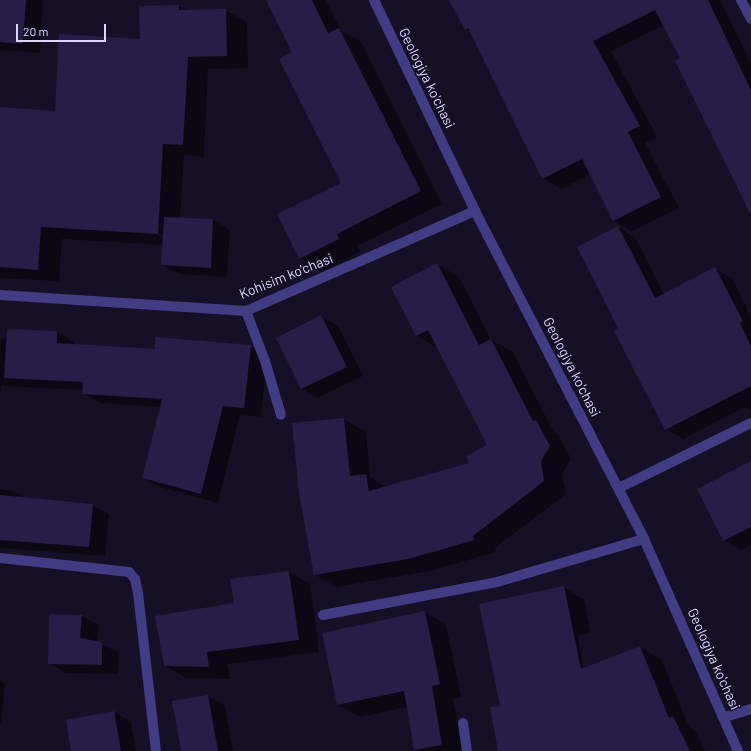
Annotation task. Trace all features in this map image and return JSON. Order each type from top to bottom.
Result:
[{"type":"street","name":"Geologiya ko'chasi","points":[[374,0],[475,211],[644,539],[725,718],[738,751]]},
{"type":"street","points":[[742,0],[751,19]]},
{"type":"street","name":"Kohisim ko'chasi","points":[[0,295],[246,311],[475,211]]},
{"type":"street","points":[[246,311],[266,360],[280,415]]},
{"type":"street","points":[[619,488],[751,423]]},
{"type":"street","points":[[323,616],[497,582],[644,539]]},
{"type":"street","points":[[0,558],[129,572],[135,579],[156,751]]},
{"type":"street","points":[[725,718],[751,709]]},
{"type":"street","points":[[462,723],[467,751]]},
{"type":"building","points":[[0,0],[26,0],[23,44],[0,42]]},
{"type":"building","points":[[266,0],[312,0],[328,33],[339,28],[421,191],[337,234],[339,239],[299,259],[277,214],[341,183],[279,59],[292,52]]},
{"type":"building","points":[[449,0],[708,0],[751,90],[751,215],[675,61],[680,58],[655,10],[593,41],[640,126],[628,132],[661,197],[613,221],[582,159],[542,179],[468,28],[465,30]]},
{"type":"building","points":[[179,5],[179,10],[226,9],[227,56],[188,57],[183,145],[163,144],[158,234],[41,227],[38,270],[0,267],[0,107],[55,111],[59,34],[140,39],[139,6]]},
{"type":"building","points":[[164,217],[213,219],[211,268],[161,265]]},
{"type":"building","points":[[618,226],[655,298],[715,267],[743,321],[740,323],[751,346],[751,386],[665,430],[614,331],[618,328],[577,247]]},
{"type":"building","points":[[437,263],[479,345],[491,339],[533,421],[536,420],[550,446],[541,461],[544,481],[473,536],[475,540],[408,559],[314,575],[299,494],[292,423],[344,418],[350,476],[366,474],[369,491],[469,463],[466,456],[487,445],[428,330],[416,336],[391,287]]},
{"type":"building","points":[[321,315],[347,367],[301,389],[276,338]]},
{"type":"building","points":[[7,329],[57,331],[57,343],[155,349],[155,337],[251,345],[244,408],[223,406],[201,494],[142,478],[162,399],[82,394],[83,382],[4,378]]},
{"type":"building","points":[[751,461],[751,527],[723,541],[697,489]]},
{"type":"building","points":[[0,495],[93,504],[89,547],[0,540]]},
{"type":"building","points":[[289,571],[299,640],[207,652],[209,667],[164,666],[155,616],[234,603],[230,579]]},
{"type":"building","points":[[564,586],[581,669],[640,646],[669,718],[673,716],[690,751],[498,751],[490,707],[500,706],[479,604]]},
{"type":"building","points":[[425,611],[440,684],[432,686],[442,745],[414,750],[404,691],[337,705],[322,633]]},
{"type":"building","points":[[49,614],[82,615],[80,638],[102,642],[102,665],[48,664]]},
{"type":"building","points":[[208,695],[218,751],[181,751],[172,701]]},
{"type":"building","points":[[114,711],[121,751],[71,751],[66,720]]}]
